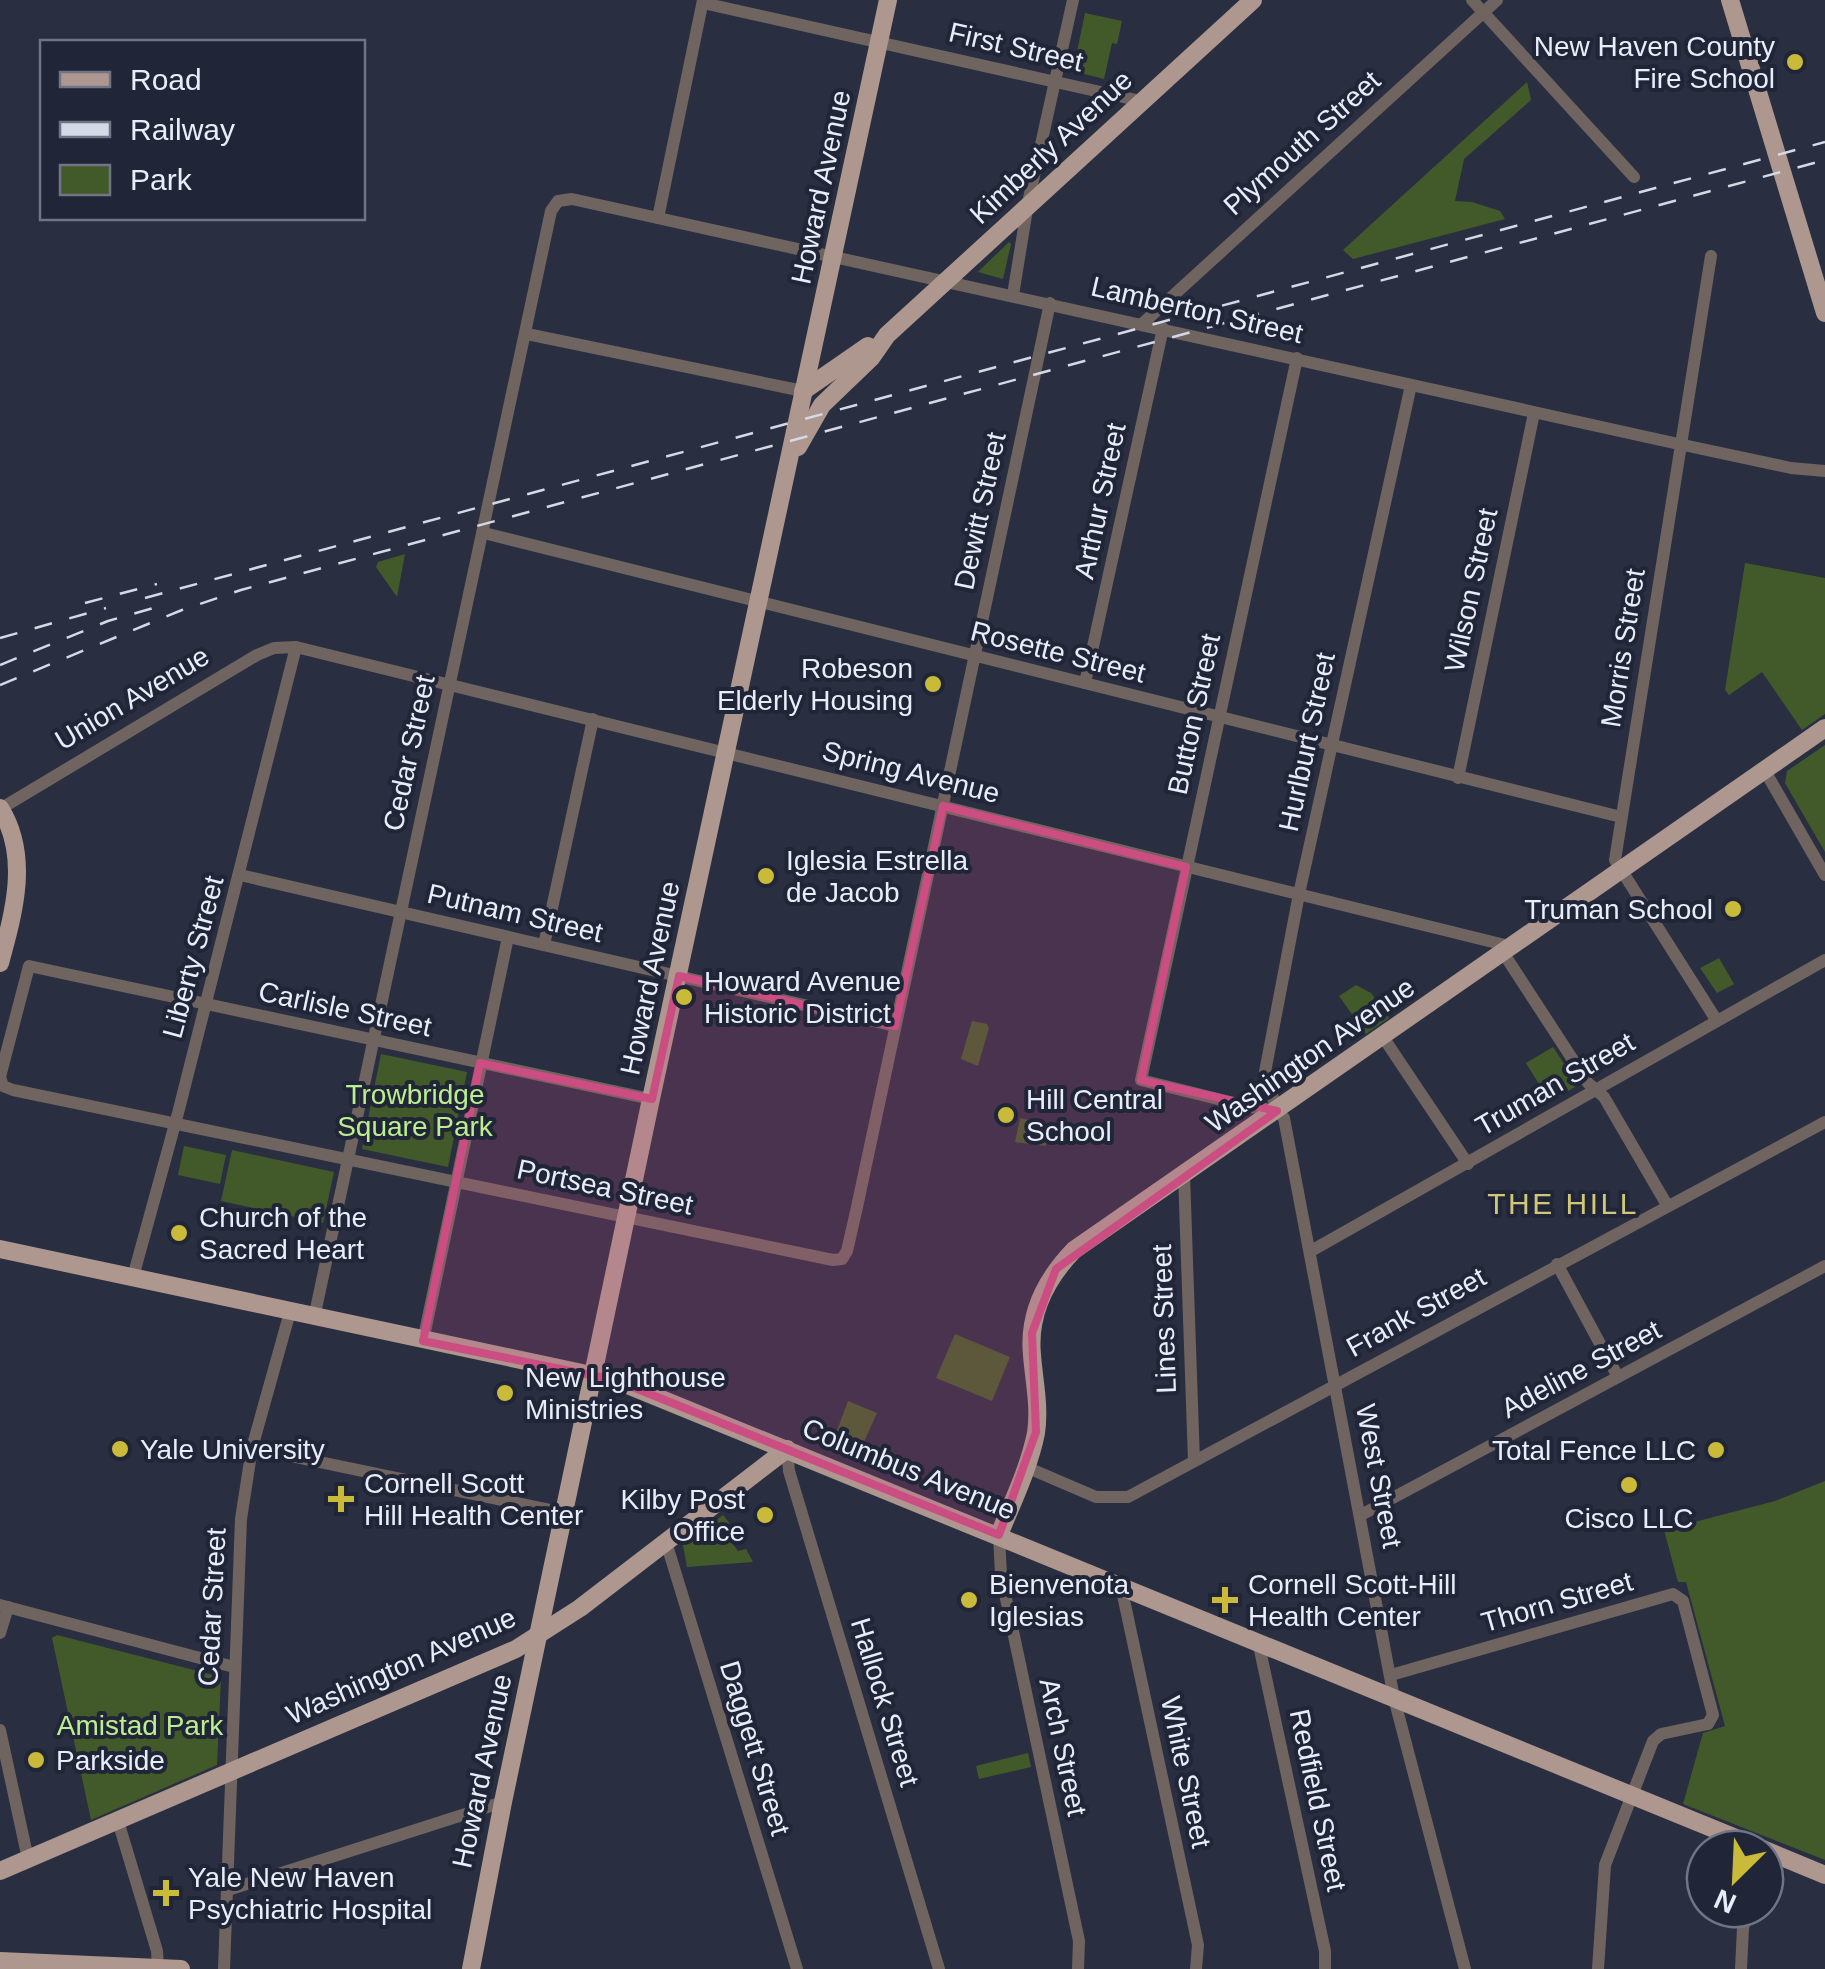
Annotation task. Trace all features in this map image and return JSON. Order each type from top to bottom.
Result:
[{"type":"main road","name":"Howard Avenue","points":[[471,1969],[503,1802],[888,0]]},
{"type":"main road","name":"Kimberly Avenue","points":[[887,335],[1252,0]]},
{"type":"main road","points":[[1730,0],[1825,313]]},
{"type":"main road","points":[[801,400],[887,335]]},
{"type":"main road","points":[[791,461],[822,405],[871,358],[887,335]]},
{"type":"main road","name":"Washington Avenue","points":[[999,1536],[1026,1467],[1038,1416],[1034,1316],[1056,1269],[1074,1250],[1825,728]]},
{"type":"main road","points":[[0,809],[12,830],[18,874],[0,963]]},
{"type":"main road","name":"Columbus Avenue","points":[[0,1249],[615,1380],[1709,1829]]},
{"type":"main road","name":"Washington Avenue","points":[[0,1871],[516,1650],[580,1608],[788,1449]]},
{"type":"main road","name":"Columbus Avenue","points":[[1785,1859],[1825,1874]]},
{"type":"main road","points":[[0,1960],[79,1967],[180,1969]]},
{"type":"street","points":[[1014,295],[1028,204],[1072,0]]},
{"type":"street","points":[[1472,0],[1634,177]]},
{"type":"street","name":"Plymouth Street","points":[[1140,321],[1497,0]]},
{"type":"street","name":"First Street","points":[[703,2],[1142,101]]},
{"type":"street","points":[[658,218],[703,2]]},
{"type":"street","name":"Lamberton Street","points":[[558,201],[572,199],[1140,321],[1681,445],[1791,468],[1825,471]]},
{"type":"street","name":"Cedar Street","points":[[314,1318],[448,685],[485,534],[551,211],[558,201]]},
{"type":"street","name":"Morris Street","points":[[1621,871],[1615,860],[1621,817],[1711,256]]},
{"type":"street","name":"Dewitt Street","points":[[844,1256],[1050,303]]},
{"type":"street","name":"Arthur Street","points":[[1085,684],[1163,328]]},
{"type":"street","points":[[527,334],[801,400]]},
{"type":"street","name":"Button Street","points":[[1277,1110],[1250,1108],[1141,1080],[1297,358]]},
{"type":"street","name":"Hurlburt Street","points":[[1277,1110],[1265,1072],[1299,894],[1411,385]]},
{"type":"street","name":"Wilson Street","points":[[1458,778],[1534,413]]},
{"type":"street","name":"Rosette Street","points":[[485,534],[1621,817]]},
{"type":"street","name":"Spring Avenue","points":[[296,647],[1299,894],[1508,951]]},
{"type":"street","name":"Union Avenue","points":[[0,809],[257,654],[296,647]]},
{"type":"street","name":"Liberty Street","points":[[133,1277],[296,647]]},
{"type":"street","points":[[544,945],[592,720]]},
{"type":"street","points":[[1765,771],[1825,875]]},
{"type":"street","points":[[1621,871],[1717,1021]]},
{"type":"street","name":"Putnam Street","points":[[240,875],[896,1026]]},
{"type":"street","points":[[424,1341],[508,937]]},
{"type":"street","points":[[1508,951],[1594,1089],[1604,1097],[1668,1205]]},
{"type":"street","name":"Truman Street","points":[[1311,1251],[1825,960]]},
{"type":"street","name":"Carlisle Street","points":[[3,1086],[0,1076],[29,966],[652,1099]]},
{"type":"street","points":[[1383,1036],[1468,1164]]},
{"type":"street","name":"Portsea Street","points":[[3,1086],[833,1260],[844,1256]]},
{"type":"street","name":"West Street","points":[[1277,1110],[1284,1118],[1311,1251],[1394,1698],[1464,1969]]},
{"type":"street","name":"Frank Street","points":[[1026,1467],[1088,1494],[1108,1499],[1128,1497],[1825,1122]]},
{"type":"street","name":"Lines Street","points":[[1184,1175],[1194,1461]]},
{"type":"street","points":[[1557,1264],[1618,1377]]},
{"type":"street","name":"Adeline Street","points":[[1362,1515],[1825,1266]]},
{"type":"street","name":"Cedar Street","points":[[224,1969],[240,1519],[252,1448],[290,1312]]},
{"type":"street","points":[[252,1448],[565,1513]]},
{"type":"street","name":"Hallock Street","points":[[788,1449],[789,1471],[940,1969]]},
{"type":"street","name":"Arch Street","points":[[999,1536],[1000,1576],[1079,1940],[1078,1969]]},
{"type":"street","name":"Daggett Street","points":[[666,1542],[796,1969]]},
{"type":"street","name":"White Street","points":[[1120,1586],[1198,1945],[1196,1969]]},
{"type":"street","name":"Thorn Street","points":[[1391,1675],[1673,1594],[1678,1596],[1683,1601],[1713,1714],[1708,1724],[1661,1734],[1653,1740],[1631,1797]]},
{"type":"street","points":[[0,1633],[4,1606],[234,1666]]},
{"type":"street","name":"Redfield Street","points":[[1258,1642],[1325,1951],[1325,1969]]},
{"type":"street","points":[[0,1730],[28,1860]]},
{"type":"street","points":[[1598,1969],[1605,1864],[1631,1797]]},
{"type":"street","points":[[228,1890],[503,1802]]},
{"type":"street","points":[[118,1822],[157,1951],[158,1968]]},
{"type":"street","points":[[1742,1969],[1743,1929]]},
{"type":"highlighted area","points":[[943,806],[1186,867],[1141,1080],[1277,1111],[1056,1269],[1032,1333],[1036,1432],[999,1535],[615,1380],[423,1341],[480,1063],[652,1099],[679,976],[895,1026]]},
{"type":"green space","points":[[1085,13],[1122,21],[1117,44],[1112,43],[1104,79],[1073,71]]},
{"type":"green space","points":[[1527,82],[1531,100],[1464,159],[1455,201],[1500,211],[1505,219],[1353,259],[1343,250]]},
{"type":"green space","points":[[1009,242],[1003,279],[978,272]]},
{"type":"green space","points":[[405,554],[397,597],[376,567],[378,562]]},
{"type":"green space","points":[[1745,563],[1825,578],[1825,714],[1802,730],[1762,672],[1729,695],[1725,690]]},
{"type":"green space","points":[[1825,745],[1825,852],[1785,783],[1787,771]]},
{"type":"green space","points":[[1719,958],[1734,984],[1717,993],[1700,968]]},
{"type":"green space","points":[[1356,985],[1371,993],[1389,1018],[1366,1034],[1339,996]]},
{"type":"green space","points":[[972,1021],[989,1028],[978,1066],[961,1059]]},
{"type":"green space","points":[[1553,1047],[1578,1085],[1550,1102],[1526,1063]]},
{"type":"green space","name":"Trowbridge Square Park","points":[[381,1054],[467,1072],[448,1167],[362,1149]]},
{"type":"green space","points":[[1020,1118],[1049,1124],[1046,1146],[1015,1142]]},
{"type":"green space","points":[[184,1146],[226,1155],[220,1184],[178,1175]]},
{"type":"green space","points":[[232,1150],[334,1172],[323,1223],[221,1201]]},
{"type":"green space","points":[[955,1334],[1010,1357],[992,1401],[936,1378]]},
{"type":"green space","points":[[848,1401],[877,1413],[863,1444],[836,1433]]},
{"type":"green space","points":[[1825,1481],[1825,1860],[1785,1844],[1785,1829],[1746,1829],[1683,1804],[1703,1733],[1725,1726],[1686,1582],[1678,1582],[1664,1530],[1775,1501]]},
{"type":"green space","points":[[723,1515],[730,1524],[723,1531],[738,1551],[746,1549],[753,1562],[687,1567],[683,1545]]},
{"type":"green space","name":"Amistad Park","points":[[57,1635],[221,1677],[217,1765],[91,1820],[52,1638]]},
{"type":"green space","points":[[1028,1753],[1031,1767],[979,1779],[976,1766]]},
{"type":"railway","points":[[145,598],[1825,142]]},
{"type":"railway","points":[[0,685],[182,610],[241,590],[1825,160]]},
{"type":"railway","points":[[85,603],[157,584]]},
{"type":"railway","points":[[0,665],[108,621],[164,605]]},
{"type":"railway","points":[[0,638],[106,608]]},
{"type":"place","name":"New Haven County Fire School","points":[[1795,62]]},
{"type":"place","name":"Robeson Elderly Housing","points":[[933,684]]},
{"type":"place","name":"Iglesia Estrella de Jacob","points":[[766,876]]},
{"type":"place","name":"Truman School","points":[[1733,909]]},
{"type":"place","name":"Howard Avenue Historic District","points":[[684,997]]},
{"type":"place","name":"Hill Central School","points":[[1006,1115]]},
{"type":"place","name":"Church of the Sacred Heart","points":[[179,1233]]},
{"type":"place","name":"New Lighthouse Ministries","points":[[505,1393]]},
{"type":"place","name":"Yale University","points":[[120,1449]]},
{"type":"place","name":"Total Fence LLC","points":[[1716,1450]]},
{"type":"place","name":"Cisco LLC","points":[[1629,1485]]},
{"type":"place","name":"Cornell Scott Hill Health Center","points":[[341,1499]]},
{"type":"place","name":"Kilby Post Office","points":[[765,1515]]},
{"type":"place","name":"Bienvenota Iglesias","points":[[969,1600]]},
{"type":"place","name":"Cornell Scott-Hill Health Center","points":[[1225,1600]]},
{"type":"place","name":"Parkside","points":[[36,1760]]},
{"type":"place","name":"Yale New Haven Psychiatric Hospital","points":[[166,1893]]},
{"type":"district","name":"THE HILL","points":[[1563,1203]]}]
